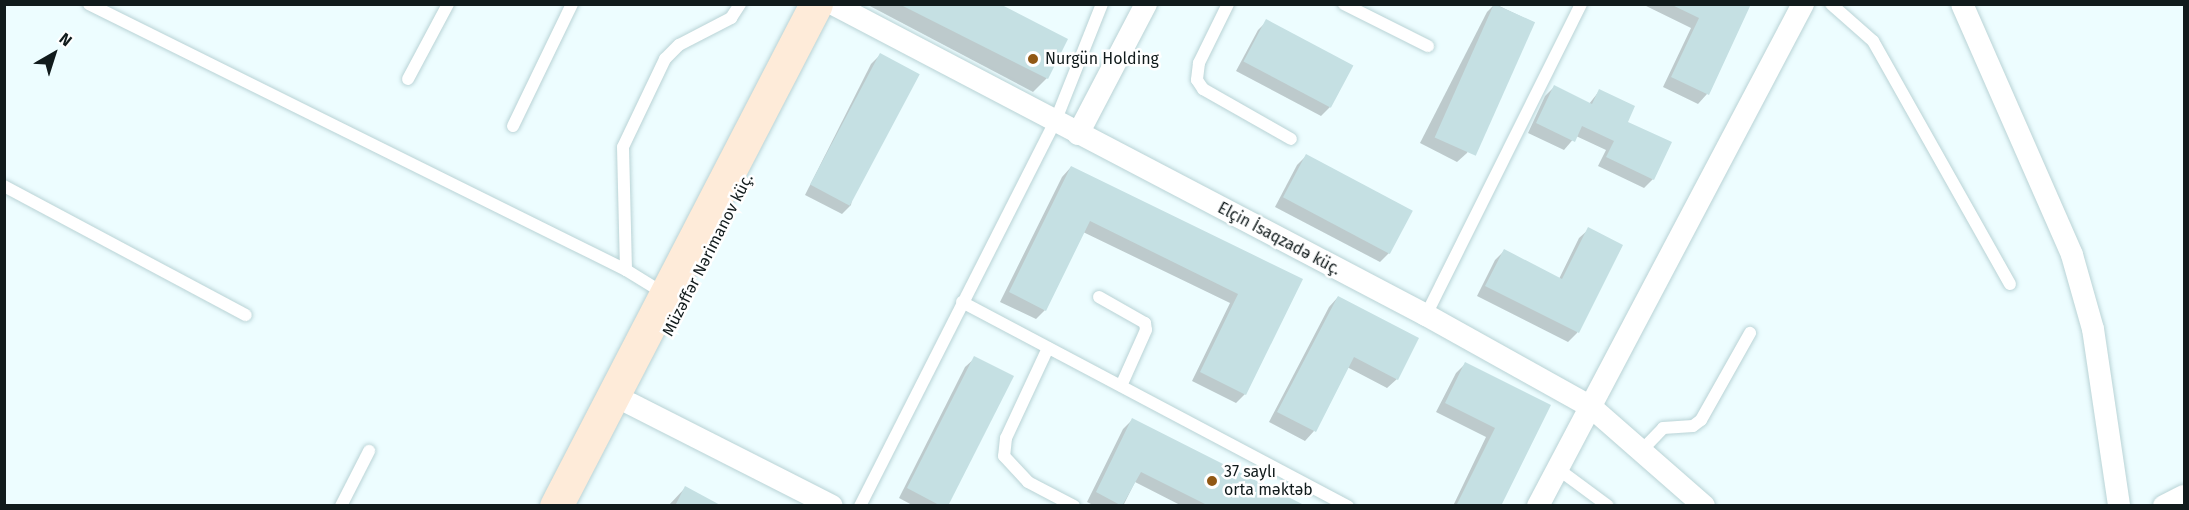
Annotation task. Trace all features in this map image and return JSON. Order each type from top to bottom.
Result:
[{"type":"main road","points":[[556,506],[666,294],[831,5]]},
{"type":"main road","name":"Müzəffər Nərimanov küç.","points":[[579,506],[831,5]]},
{"type":"street","points":[[1078,134],[1146,4]]},
{"type":"street","points":[[1538,506],[1803,4]]},
{"type":"street","points":[[1962,4],[2072,255],[2093,329],[2119,506]]},
{"type":"street","name":"Elçin İsaqzadə küç.","points":[[831,5],[1426,315],[1591,407],[1643,449],[1704,506]]},
{"type":"street","points":[[631,404],[832,506]]},
{"type":"street","points":[[2164,506],[2184,496]]},
{"type":"lane","points":[[89,4],[626,270],[666,294]]},
{"type":"lane","points":[[408,79],[448,4]]},
{"type":"lane","points":[[513,126],[572,4]]},
{"type":"lane","points":[[626,270],[623,147],[665,59],[679,45],[731,18],[740,4]]},
{"type":"lane","points":[[860,506],[1055,122],[1102,4]]},
{"type":"lane","points":[[1228,4],[1199,63],[1197,80],[1203,89],[1291,140]]},
{"type":"lane","points":[[1344,4],[1428,46]]},
{"type":"lane","points":[[1426,315],[1581,4]]},
{"type":"lane","points":[[1831,4],[1873,41],[2010,284]]},
{"type":"lane","points":[[4,186],[246,315]]},
{"type":"lane","points":[[1099,297],[1145,323],[1146,330],[1121,386]]},
{"type":"lane","points":[[962,302],[1348,506]]},
{"type":"lane","points":[[1643,449],[1663,428],[1693,426],[1701,420],[1750,333]]},
{"type":"lane","points":[[1048,348],[1006,438],[1004,456],[1028,482],[1074,506]]},
{"type":"lane","points":[[341,506],[369,452]]},
{"type":"lane","points":[[1558,469],[1608,506]]},
{"type":"building","name":"Nurgün Holding","points":[[899,4],[1000,4],[1068,39],[1048,79]]},
{"type":"building","points":[[1494,4],[1535,22],[1476,156],[1435,137]]},
{"type":"building","points":[[1670,4],[1751,4],[1709,95],[1671,77],[1699,18]]},
{"type":"building","points":[[1266,19],[1353,65],[1331,108],[1243,61]]},
{"type":"building","points":[[880,53],[920,74],[850,206],[810,185]]},
{"type":"building","points":[[1554,85],[1592,104],[1599,89],[1635,106],[1628,122],[1672,142],[1654,180],[1606,157],[1614,141],[1582,126],[1575,142],[1536,123]]},
{"type":"building","points":[[1306,154],[1413,211],[1390,254],[1283,197]]},
{"type":"building","points":[[1071,166],[1303,279],[1246,395],[1200,372],[1238,294],[1090,221],[1046,311],[1009,292]]},
{"type":"building","points":[[1588,227],[1623,245],[1579,333],[1485,286],[1504,249],[1562,279]]},
{"type":"building","points":[[1338,296],[1419,338],[1398,380],[1354,357],[1316,432],[1277,412]]},
{"type":"building","points":[[974,356],[1014,376],[948,506],[941,506],[907,488]]},
{"type":"building","points":[[1465,362],[1551,405],[1501,506],[1456,506],[1495,428],[1445,403]]},
{"type":"building","points":[[1132,418],[1306,506],[1209,506],[1141,472],[1122,506],[1096,492]]},
{"type":"building","points":[[685,486],[722,506],[675,506]]},
{"type":"place","name":"Nurgün Holding","points":[[1033,59]]},
{"type":"place","name":"37 saylı orta məktəb","points":[[1212,481]]}]
